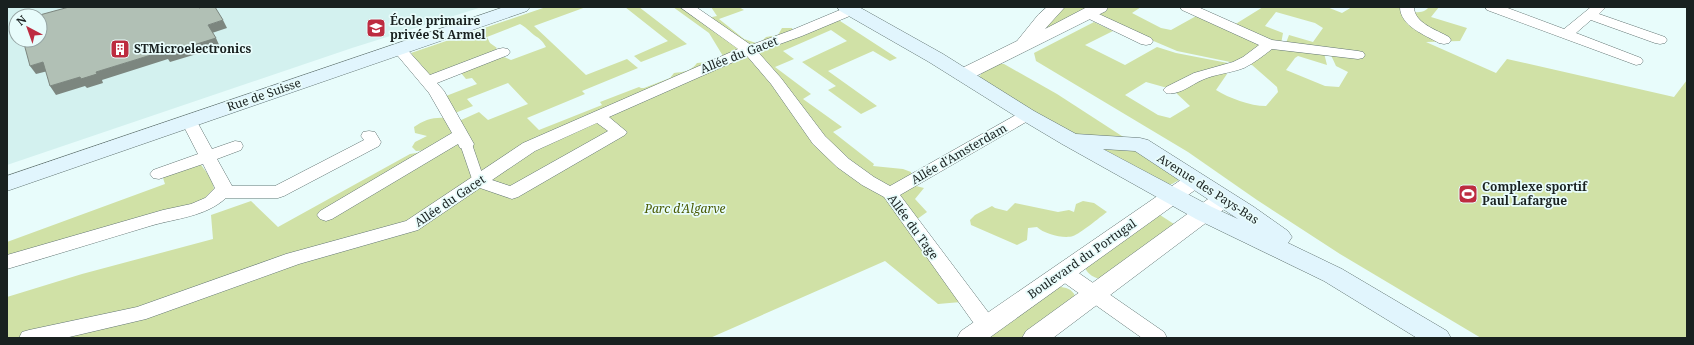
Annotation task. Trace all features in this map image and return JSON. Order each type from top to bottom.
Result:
[{"type":"main road","name":"Rue de Suisse","points":[[7,184],[521,7]]},
{"type":"main road","name":"Avenue des Pays-Bas","points":[[849,9],[1069,139],[1204,213],[1332,275],[1438,338]]},
{"type":"main road","name":"Avenue des Pays-Bas","points":[[1069,139],[1140,145],[1254,218],[1332,275]]},
{"type":"street","name":"Allée du Tage","points":[[686,7],[749,50],[776,81],[819,140],[843,163],[868,181],[890,193],[978,332]]},
{"type":"street","points":[[1024,44],[1044,19],[1057,7]]},
{"type":"street","points":[[1187,7],[1269,44],[1358,55]]},
{"type":"street","points":[[1407,7],[1407,13],[1414,23],[1444,40]]},
{"type":"street","points":[[1492,7],[1636,61]]},
{"type":"street","name":"Allée du Gacet","points":[[29,338],[139,314],[293,259],[412,226],[529,148],[749,50],[797,33],[849,9]]},
{"type":"street","points":[[963,75],[1094,10],[1146,41]]},
{"type":"street","points":[[1566,34],[1594,11],[1660,40]]},
{"type":"street","points":[[1171,90],[1205,74],[1238,65],[1248,60],[1269,44]]},
{"type":"street","points":[[399,49],[436,90],[463,140],[479,182],[512,193],[619,132],[598,116]]},
{"type":"street","points":[[427,81],[502,52]]},
{"type":"street","name":"Allée d'Amsterdam","points":[[890,193],[1027,115]]},
{"type":"street","points":[[189,121],[226,191]]},
{"type":"street","points":[[7,262],[163,216],[196,209],[211,202],[226,191],[278,192],[373,142],[369,136]]},
{"type":"street","points":[[326,215],[449,144],[463,140]]},
{"type":"street","points":[[159,174],[235,146]]},
{"type":"street","name":"Boulevard du Portugal","points":[[978,332],[1195,180]]},
{"type":"street","points":[[1035,338],[1223,199]]},
{"type":"street","points":[[1063,272],[1157,338]]},
{"type":"shaded area","points":[[7,7],[482,7],[352,48],[7,165]]},
{"type":"green space","name":"Parc d'Algarve","points":[[546,7],[586,7],[534,26],[586,75],[627,59],[638,68],[582,91],[585,94],[527,118],[539,130],[602,105],[600,102],[639,87],[644,88],[670,78],[674,73],[687,71],[697,63],[708,62],[723,56],[709,33],[673,7],[682,7],[705,23],[712,17],[717,16],[711,7],[739,7],[744,10],[719,19],[744,39],[759,44],[766,37],[778,35],[782,28],[792,28],[795,39],[796,36],[837,19],[897,58],[890,61],[873,51],[828,71],[877,106],[861,114],[828,90],[836,86],[802,62],[847,41],[831,30],[783,51],[794,59],[775,67],[811,94],[803,99],[842,127],[833,132],[874,164],[873,166],[903,169],[911,172],[912,185],[924,188],[915,199],[927,212],[909,225],[933,265],[961,302],[938,304],[885,261],[710,338],[7,338],[7,297],[82,274],[213,239],[211,215],[251,201],[278,227],[410,154],[434,150],[416,151],[412,147],[415,142],[427,136],[415,133],[414,127],[424,121],[435,118],[447,118],[459,121],[479,112],[488,120],[528,104],[508,83],[467,99],[473,106],[455,113],[446,96],[477,84],[472,78],[466,79],[461,73],[428,75],[411,53]],"holes":[[[520,24],[541,40],[546,47],[511,60],[504,57],[493,60],[491,54],[497,48],[490,43],[487,37]]]},
{"type":"green space","points":[[625,7],[639,7],[687,44],[641,62],[634,56],[668,41]]},
{"type":"green space","points":[[1063,7],[1093,7],[1038,35]]},
{"type":"green space","name":"Complexe sportif Paul Lafargue","points":[[1107,7],[1141,7],[1132,13],[1161,28],[1171,30],[1198,15],[1264,43],[1324,53],[1327,65],[1298,56],[1286,70],[1325,86],[1339,87],[1348,72],[1336,66],[1330,53],[1286,43],[1289,35],[1313,42],[1323,28],[1315,23],[1276,12],[1265,26],[1283,33],[1281,44],[1234,25],[1263,7],[1327,7],[1342,13],[1352,7],[1399,7],[1401,10],[1408,12],[1420,12],[1429,7],[1439,7],[1431,17],[1467,28],[1460,41],[1426,42],[1496,73],[1507,59],[1674,97],[1687,80],[1687,338],[1481,338],[1340,254],[1257,200],[1188,152],[1036,61],[1034,53],[1094,22],[1113,31],[1085,45],[1125,65],[1157,47],[1176,53],[1233,64],[1171,89],[1146,82],[1125,95],[1158,115],[1170,118],[1190,106],[1174,91],[1224,71],[1227,74],[1216,90],[1233,99],[1253,105],[1266,106],[1278,92],[1277,87],[1252,65],[1177,51],[1123,28],[1095,13]]},
{"type":"green space","points":[[992,64],[1004,64],[1057,94],[1179,173],[1179,180],[1172,184],[1168,184],[1059,128],[978,78],[986,68]]},
{"type":"green space","points":[[199,162],[212,180],[214,189],[199,204],[7,258],[7,242],[165,184],[162,175]]},
{"type":"green space","points":[[1083,201],[1094,203],[1107,212],[1080,232],[1069,237],[1049,234],[1037,227],[1028,228],[1027,240],[1017,245],[971,225],[970,220],[975,215],[992,206],[1007,211],[1015,203],[1058,212],[1069,210],[1074,212],[1076,204]]},
{"type":"green space","points":[[1160,215],[1177,226],[1100,279],[1093,276],[1085,268]]},
{"type":"green space","points":[[1058,287],[1068,289],[1075,296],[1025,338],[982,338]]},
{"type":"building","name":"STMicroelectronics","points":[[69,7],[215,7],[223,20],[208,25],[216,38],[165,54],[164,51],[96,72],[97,74],[81,79],[80,77],[50,86],[43,62],[30,66],[25,48],[48,48],[48,13]]},
{"type":"place","name":"École primaire privée St Armel","points":[[376,28]]},
{"type":"place","name":"STMicroelectronics","points":[[120,49]]},
{"type":"place","name":"Complexe sportif Paul Lafargue","points":[[1468,194]]}]
